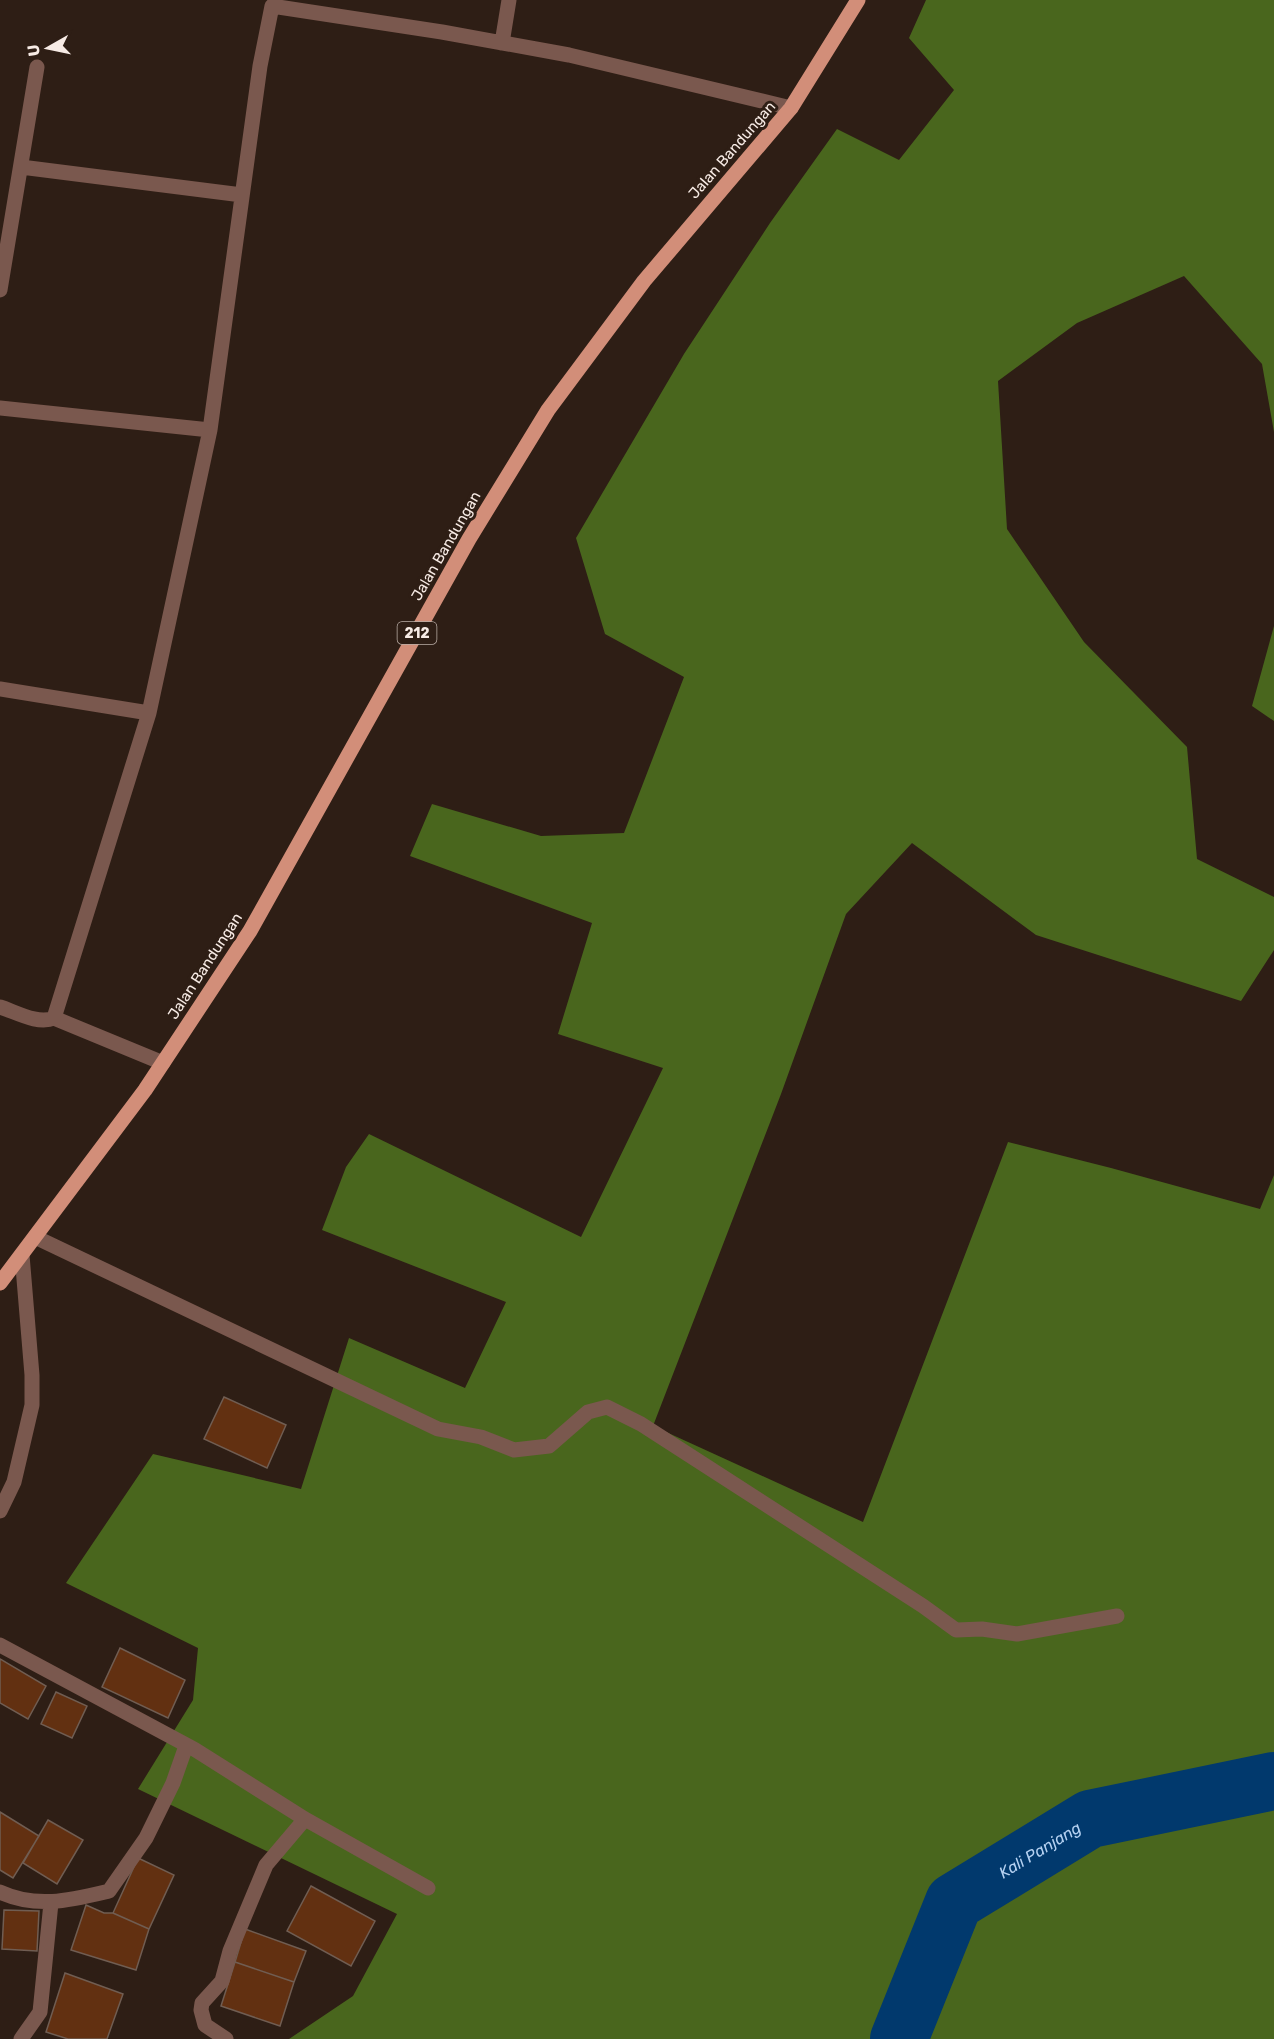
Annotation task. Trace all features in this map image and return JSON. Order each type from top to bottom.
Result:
[{"type":"main road","name":"Jalan Bandungan","points":[[0,1283],[145,1090],[250,931],[469,539],[548,410],[644,281],[791,108],[858,0]]},
{"type":"street","points":[[502,43],[509,0]]},
{"type":"street","points":[[54,1018],[149,713],[210,430],[260,66],[272,3],[569,55],[791,108]]},
{"type":"street","points":[[0,290],[37,66]]},
{"type":"street","points":[[21,167],[242,195]]},
{"type":"street","points":[[0,408],[210,430]]},
{"type":"street","points":[[0,689],[149,713]]},
{"type":"street","points":[[0,1007],[40,1021],[54,1018],[163,1064]]},
{"type":"street","points":[[35,1237],[438,1429],[481,1437],[514,1450],[549,1446],[588,1412],[607,1407],[661,1437],[923,1606],[956,1630],[982,1629],[1017,1634],[1116,1616]]},
{"type":"street","points":[[0,1511],[14,1482],[32,1405],[32,1375],[22,1254]]},
{"type":"street","points":[[0,1645],[186,1746],[305,1819],[428,1888]]},
{"type":"street","points":[[0,1892],[14,1898],[51,1903],[109,1891],[146,1838],[173,1783],[186,1746]]},
{"type":"street","points":[[226,2039],[205,2025],[201,2010],[202,2003],[222,1981],[230,1951],[266,1865],[305,1819]]},
{"type":"street","points":[[21,2039],[40,2012],[51,1903]]},
{"type":"green space","points":[[926,0],[1274,0],[1274,432],[1262,364],[1184,276],[1077,323],[998,381],[1007,529],[1084,642],[1187,747],[1197,859],[1274,897],[1274,950],[1241,1001],[1036,935],[912,843],[846,914],[781,1094],[653,1426],[863,1522],[1008,1142],[1260,1209],[1274,1175],[1274,2039],[289,2039],[353,1996],[397,1914],[138,1789],[193,1700],[198,1648],[66,1583],[153,1454],[301,1489],[349,1338],[465,1388],[506,1302],[322,1230],[346,1167],[369,1134],[581,1237],[663,1068],[558,1034],[592,923],[410,856],[432,804],[541,836],[624,833],[684,677],[605,634],[576,538],[684,354],[770,223],[837,129],[899,160],[954,90],[909,38]]},
{"type":"green space","points":[[1274,626],[1274,721],[1252,706]]},
{"type":"building","points":[[224,1397],[286,1425],[267,1468],[204,1439]]},
{"type":"building","points":[[120,1648],[185,1680],[168,1718],[102,1687]]},
{"type":"building","points":[[0,1659],[46,1686],[28,1719],[0,1703]]},
{"type":"building","points":[[56,1692],[87,1706],[72,1738],[41,1724]]},
{"type":"building","points":[[0,1812],[39,1836],[13,1878],[0,1870]]},
{"type":"building","points":[[48,1820],[83,1840],[57,1884],[23,1863]]},
{"type":"building","points":[[138,1858],[174,1875],[149,1929],[113,1913]]},
{"type":"building","points":[[311,1886],[375,1921],[351,1966],[287,1931]]},
{"type":"building","points":[[86,1905],[104,1913],[113,1913],[149,1929],[136,1970],[71,1950]]},
{"type":"building","points":[[4,1910],[39,1911],[37,1951],[2,1949]]},
{"type":"building","points":[[245,1929],[306,1951],[294,1982],[235,1962]]},
{"type":"building","points":[[235,1962],[294,1982],[280,2026],[221,2006]]},
{"type":"building","points":[[65,1973],[123,1994],[107,2039],[68,2039],[46,2032]]},
{"type":"waterway","name":"Kali Panjang","points":[[899,2039],[954,1902],[1090,1819],[1274,1781]]}]
